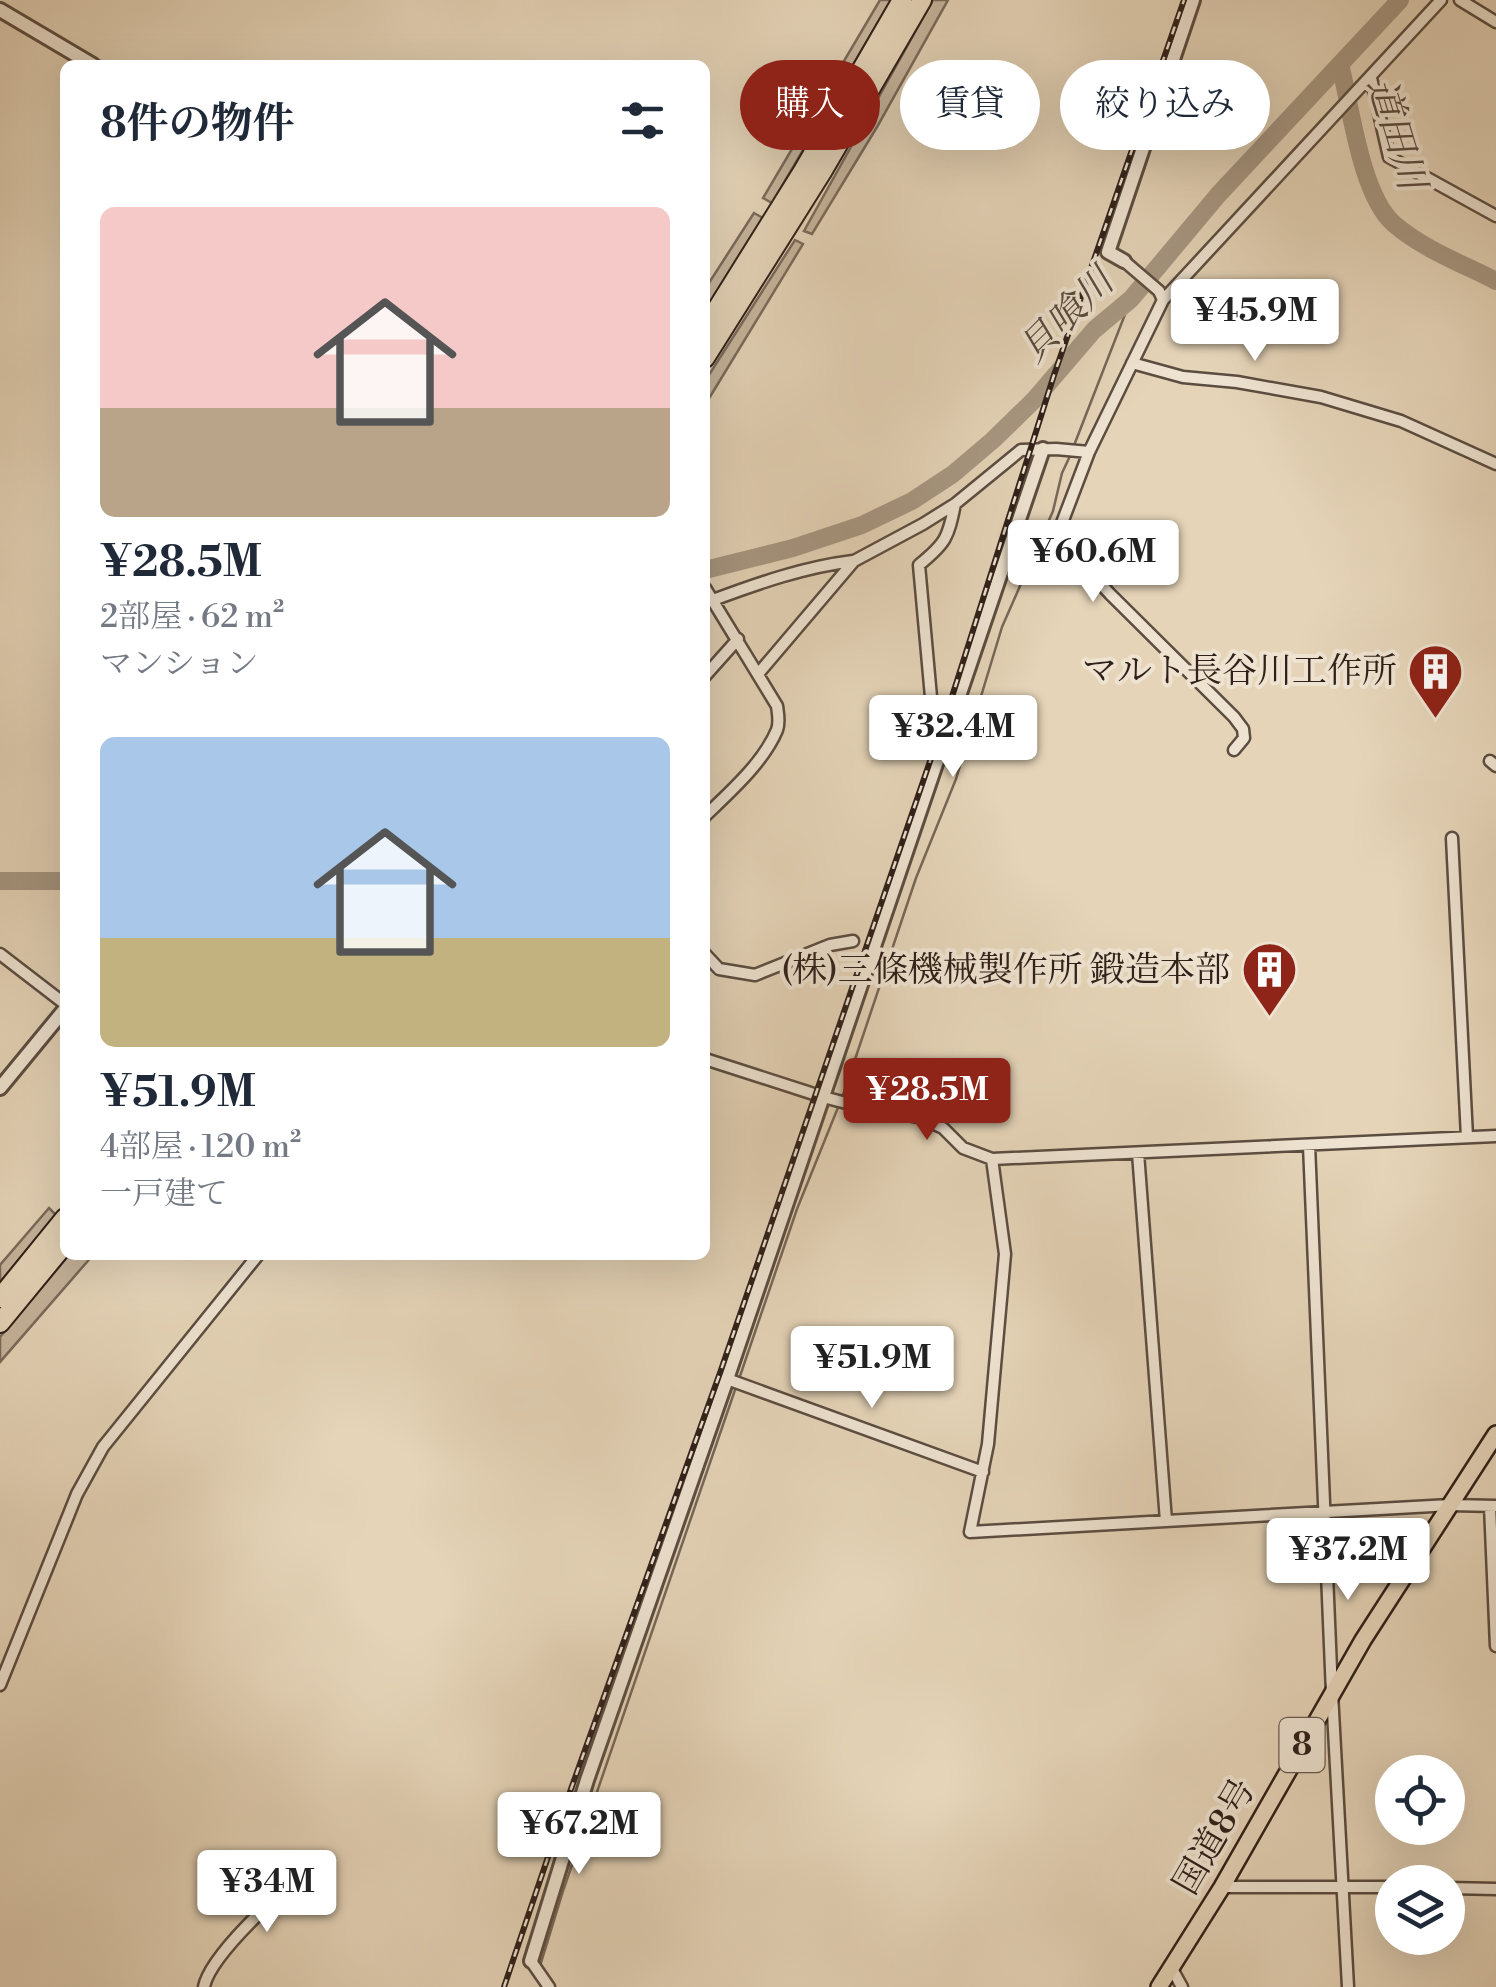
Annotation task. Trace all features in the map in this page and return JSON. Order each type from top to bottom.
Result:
[{"type":"highway","points":[[710,320],[902,0]]},
{"type":"highway","points":[[710,350],[831,157],[922,0]]},
{"type":"highway","points":[[0,1298],[60,1224]]},
{"type":"highway","points":[[0,1323],[60,1250]]},
{"type":"highway","name":"国道8号","points":[[1159,1987],[1222,1887],[1363,1640],[1496,1437]]},
{"type":"street","points":[[6,0],[0,9],[85,60]]},
{"type":"street","points":[[1161,296],[1124,260],[1108,252],[1192,0]]},
{"type":"street","points":[[1234,750],[1244,738],[1234,717],[1057,536],[1086,451],[1132,363],[1161,296],[1333,120],[1442,0]]},
{"type":"street","points":[[1460,0],[1496,22]]},
{"type":"street","points":[[1369,81],[1389,157],[1496,216]]},
{"type":"street","points":[[1132,363],[1183,377],[1320,396],[1401,421],[1496,464]]},
{"type":"street","points":[[548,1984],[531,1961],[587,1780],[730,1380],[823,1098],[1050,449]]},
{"type":"street","points":[[710,809],[759,759],[779,721],[777,706],[710,595],[854,561],[955,504],[1021,450],[1086,451]]},
{"type":"street","points":[[932,708],[918,565],[943,546],[955,504]]},
{"type":"street","points":[[758,674],[854,561]]},
{"type":"street","points":[[710,670],[738,639]]},
{"type":"street","points":[[1452,838],[1466,1137]]},
{"type":"street","points":[[710,960],[719,970],[755,975],[830,945],[853,940]]},
{"type":"street","points":[[0,954],[60,1003]]},
{"type":"street","points":[[0,1088],[60,1013]]},
{"type":"street","points":[[710,1061],[823,1098],[919,1117],[943,1128],[963,1148],[992,1158],[1496,1136]]},
{"type":"street","points":[[1310,1145],[1348,1987]]},
{"type":"street","points":[[1138,1153],[1166,1521]]},
{"type":"street","points":[[992,1158],[1006,1254],[988,1444],[970,1532],[1450,1505],[1493,1506],[1496,1646]]},
{"type":"street","points":[[0,1685],[77,1494],[103,1447],[254,1260]]},
{"type":"street","points":[[730,1380],[983,1472]]},
{"type":"street","points":[[204,1987],[206,1975],[230,1946],[305,1871]]},
{"type":"street","points":[[1222,1887],[1375,1887]]},
{"type":"street","points":[[1465,1888],[1496,1889]]},
{"type":"street","points":[[1171,1967],[1182,1987]]},
{"type":"shaded area","points":[[880,0],[891,0],[856,60],[845,60]]},
{"type":"shaded area","points":[[933,0],[948,0],[914,60],[900,60],[900,86],[880,122],[880,95]]},
{"type":"shaded area","points":[[791,150],[803,150],[772,203],[763,198]]},
{"type":"shaded area","points":[[849,150],[863,150],[812,234],[804,231]]},
{"type":"shaded area","points":[[754,213],[763,218],[710,303],[710,281]]},
{"type":"shaded area","points":[[795,240],[803,244],[710,397],[710,373]]},
{"type":"shaded area","points":[[49,1208],[56,1215],[0,1282],[0,1265]]},
{"type":"shaded area","points":[[65,1260],[89,1260],[0,1362],[0,1337]]},
{"type":"waterway","name":"貝喰川","points":[[710,569],[793,548],[862,525],[912,501],[953,474],[1034,400],[1094,330],[1131,299],[1218,195],[1400,0]]},
{"type":"waterway","name":"道田川","points":[[1340,64],[1365,172],[1383,211],[1418,241],[1496,281]]},
{"type":"waterway","points":[[1073,448],[1131,299]]},
{"type":"waterway","points":[[842,1098],[916,878],[956,779],[1002,627],[1053,511],[1070,456]]},
{"type":"waterway","name":"貝喰川","points":[[0,881],[60,881]]},
{"type":"waterway","points":[[739,1379],[797,1209],[839,1105]]},
{"type":"waterway","points":[[540,1966],[736,1387]]},
{"type":"railway","points":[[504,1987],[950,703],[1054,375],[1184,0]]},
{"type":"place","name":"マルト長谷川工作所","points":[[1436,720]]},
{"type":"place","name":"(株)三條機械製作所 鍛造本部","points":[[1269,1019]]}]
